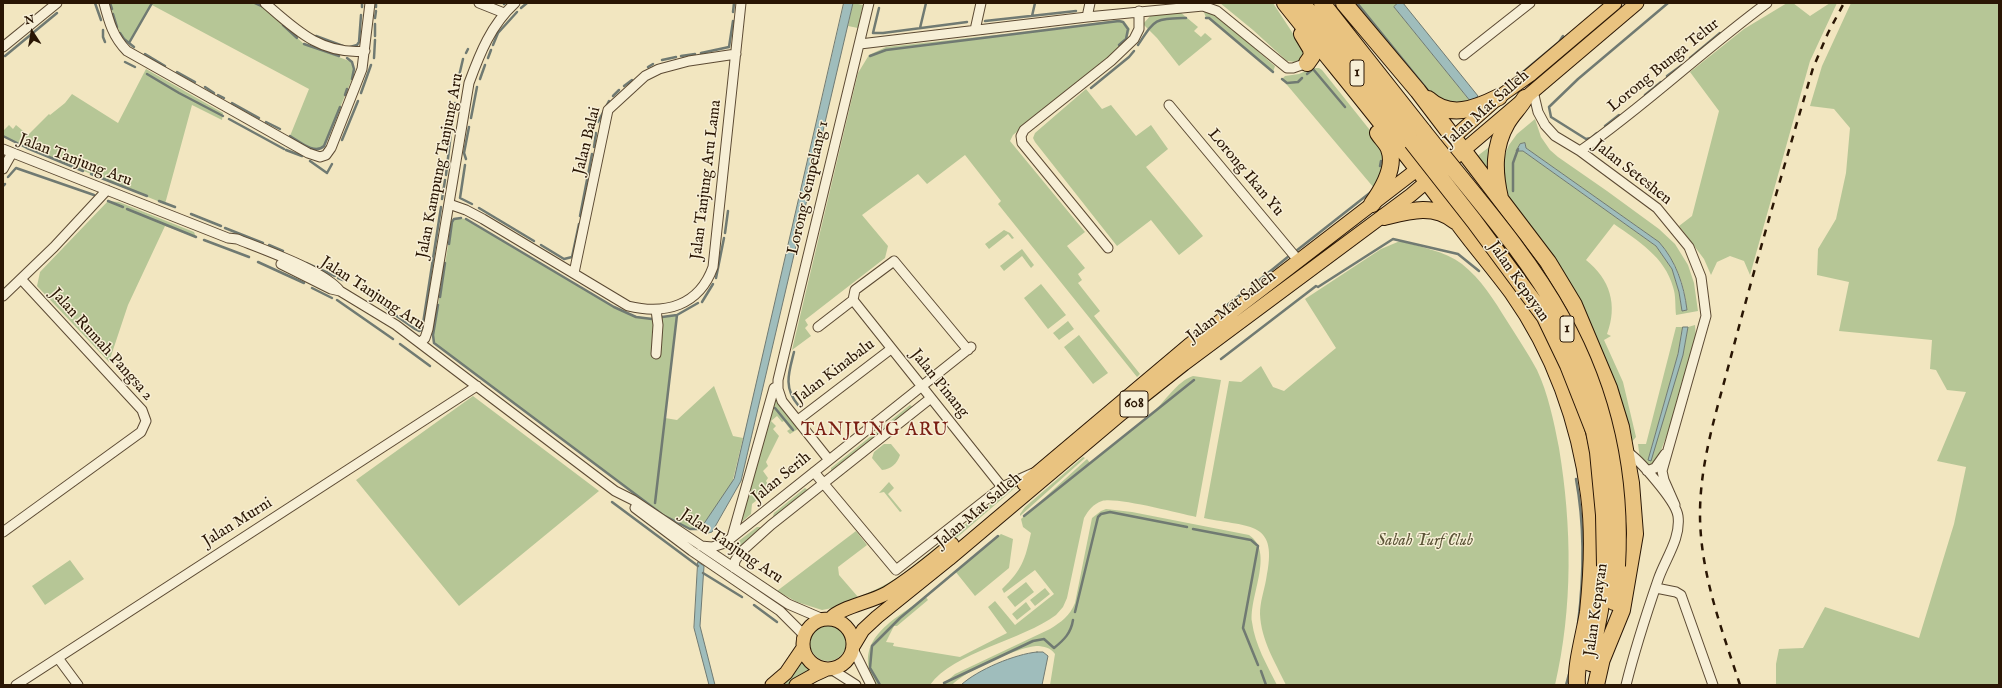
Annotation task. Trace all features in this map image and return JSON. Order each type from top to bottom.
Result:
[{"type":"highway","points":[[1285,3],[1364,104],[1419,168],[1512,293],[1536,332],[1560,381],[1575,427],[1589,496],[1591,570],[1588,612],[1576,685]]},
{"type":"highway","name":"Jalan Kepayan","points":[[1302,3],[1474,221],[1545,317],[1568,365],[1594,431],[1601,474],[1605,540],[1611,566],[1613,609],[1596,685]]},
{"type":"highway","name":"Jalan Kepayan","points":[[1322,3],[1524,260],[1562,318],[1592,385],[1611,450],[1615,474],[1618,514],[1611,566],[1583,685]]},
{"type":"highway","points":[[1344,3],[1418,91],[1452,138],[1548,262],[1574,305],[1609,388],[1626,451],[1631,483],[1634,534],[1622,610],[1600,664]]},
{"type":"highway","points":[[1299,20],[1301,32],[1311,50],[1312,56],[1307,63]]},
{"type":"highway","points":[[1307,63],[1323,63],[1335,75],[1342,74]]},
{"type":"highway","points":[[1418,91],[1442,110],[1456,112],[1478,107],[1499,97]]},
{"type":"highway","points":[[1501,202],[1495,168],[1500,138],[1507,122],[1529,95]]},
{"type":"highway","points":[[1364,104],[1366,116],[1389,149],[1390,162],[1388,175],[1372,204]]},
{"type":"highway","points":[[1384,217],[1412,210],[1440,211],[1462,227]]},
{"type":"main road","name":"Jalan Mat Salleh","points":[[827,618],[887,593],[941,554],[1189,345],[1419,168],[1499,97],[1530,75],[1615,3]]},
{"type":"main road","name":"Jalan Mat Salleh","points":[[854,647],[863,630],[877,617],[949,559],[1122,413],[1307,272],[1384,217],[1464,152],[1637,3]]},
{"type":"main road","points":[[827,618],[840,621],[848,627],[853,635],[854,647]]},
{"type":"main road","name":"608","points":[[772,685],[786,673],[803,642],[808,628],[815,622],[827,618]]},
{"type":"main road","points":[[803,642],[808,660],[817,667],[830,669]]},
{"type":"main road","name":"608","points":[[796,685],[814,675],[846,663],[852,654],[854,647]]},
{"type":"street","points":[[3,47],[56,3]]},
{"type":"street","points":[[104,3],[110,26],[116,38],[128,51],[308,152],[320,157],[326,155],[331,148],[362,69],[370,3]]},
{"type":"street","points":[[265,3],[296,31],[313,41],[349,53],[365,51]]},
{"type":"street","points":[[479,3],[504,13]]},
{"type":"street","name":"Jalan Kampung Tanjung Aru","points":[[420,344],[425,338],[428,329],[469,83],[490,32],[504,13],[515,3]]},
{"type":"street","name":"Jalan Tanjung Aru Lama","points":[[448,204],[466,210],[483,219],[628,306],[646,310],[656,310],[681,304],[697,292],[709,277],[713,267],[741,3]]},
{"type":"street","name":"Lorong Sempelang 1","points":[[722,559],[774,388],[778,383],[869,3]]},
{"type":"street","points":[[974,30],[981,3]]},
{"type":"street","points":[[1087,17],[1090,3]]},
{"type":"street","points":[[1464,55],[1530,3]]},
{"type":"street","name":"Lorong Bunga Telur","points":[[1580,151],[1767,3]]},
{"type":"street","points":[[860,44],[1140,11],[1203,6],[1217,11],[1287,68],[1293,68],[1307,63]]},
{"type":"street","points":[[1108,248],[1022,143],[1021,136],[1024,130],[1111,61],[1134,39],[1138,29],[1140,11]]},
{"type":"street","name":"Jalan Balai","points":[[574,273],[608,110],[645,76],[659,69],[689,61],[736,54]]},
{"type":"street","name":"Jalan Seteshen","points":[[1529,95],[1545,125],[1556,136],[1580,151],[1657,208],[1689,247],[1701,277],[1706,316],[1662,471],[1664,480],[1675,505],[1678,518],[1675,538],[1649,606]]},
{"type":"street","name":"Lorong Ikan Yu","points":[[1169,105],[1298,260]]},
{"type":"street","name":"Jalan Tanjung Aru","points":[[3,149],[228,238],[237,239],[289,260],[334,283],[340,291],[366,306],[477,386],[624,497],[630,504],[692,551],[780,611],[803,642]]},
{"type":"street","points":[[3,168],[12,153]]},
{"type":"street","points":[[3,296],[54,247],[107,190]]},
{"type":"street","name":"Jalan Serih","points":[[701,546],[712,547],[729,540],[970,349],[894,261],[855,290],[853,300]]},
{"type":"street","name":"Jalan Rumah Pangsa 2","points":[[3,532],[141,432],[146,421],[142,410],[21,279]]},
{"type":"street","points":[[818,327],[853,300]]},
{"type":"street","name":"Jalan Pinang","points":[[853,300],[1002,487]]},
{"type":"street","points":[[656,310],[658,325],[656,354]]},
{"type":"street","name":"Jalan Kinabalu","points":[[798,420],[891,349]]},
{"type":"street","points":[[778,383],[782,401],[829,460]]},
{"type":"street","name":"Jalan Murni","points":[[16,685],[477,386]]},
{"type":"street","name":"Jalan Serih","points":[[734,568],[735,561],[740,553],[771,525],[931,398]]},
{"type":"street","name":"Jalan Seteshen","points":[[1647,471],[1655,468],[1668,450]]},
{"type":"street","points":[[1626,451],[1634,456],[1675,505]]},
{"type":"street","points":[[814,472],[896,570],[1002,487],[1040,470]]},
{"type":"street","name":"Jalan Tanjung Aru","points":[[624,497],[633,500],[788,604],[827,618]]},
{"type":"street","points":[[762,513],[771,525]]},
{"type":"street","points":[[722,559],[725,568],[744,582],[748,588]]},
{"type":"street","points":[[1656,588],[1676,592],[1681,595],[1713,685]]},
{"type":"street","points":[[1620,685],[1636,628],[1649,606]]},
{"type":"street","points":[[1626,685],[1639,634],[1649,606]]},
{"type":"street","points":[[854,647],[871,685]]},
{"type":"street","points":[[58,658],[78,685]]},
{"type":"street","points":[[830,669],[856,685]]},
{"type":"green space","points":[[110,3],[255,3],[263,7],[304,44],[352,62],[354,69],[352,79],[324,146],[316,149],[307,147],[290,136],[309,89],[152,5],[129,43],[119,30]]},
{"type":"green space","points":[[853,3],[863,5],[858,28],[848,26]]},
{"type":"green space","points":[[1220,3],[1273,3],[1305,52],[1303,59],[1295,62],[1287,61]]},
{"type":"green space","points":[[1356,3],[1398,3],[1394,7],[1471,102],[1478,96],[1482,104],[1437,103]]},
{"type":"green space","points":[[1787,3],[1793,3],[1810,16],[1830,3],[1837,3],[1810,61],[1750,275],[1744,261],[1730,256],[1717,262],[1711,275],[1704,259],[1679,226],[1692,216],[1719,111],[1690,72],[1744,29]]},
{"type":"green space","points":[[1851,3],[1999,3],[1999,685],[1776,685],[1776,664],[1779,649],[1803,648],[1825,607],[1919,638],[1954,524],[1966,467],[1937,461],[1966,392],[1947,390],[1936,370],[1930,369],[1932,340],[1839,331],[1849,282],[1817,275],[1818,249],[1836,219],[1846,173],[1850,128],[1834,109],[1810,106],[1822,66]]},
{"type":"green space","points":[[1180,12],[1198,27],[1194,31],[1201,37],[1205,33],[1212,39],[1179,66],[1157,38],[1143,24],[1152,14]]},
{"type":"green space","points":[[1204,12],[1219,19],[1240,35],[1275,66],[1273,72],[1209,18],[1206,18]]},
{"type":"green space","points":[[1118,20],[1124,21],[1130,29],[1127,39],[1121,47],[1013,135],[1010,141],[1085,232],[1067,246],[1085,268],[1078,274],[1082,280],[1078,283],[1100,311],[1094,316],[1140,374],[1137,377],[998,204],[1001,201],[965,155],[927,184],[918,174],[862,215],[888,246],[885,258],[805,320],[808,325],[805,328],[811,336],[792,350],[858,73],[869,55],[886,47]]},
{"type":"green space","points":[[1312,68],[1319,68],[1322,70],[1377,139],[1384,158],[1380,175],[1374,188],[1282,79],[1285,76],[1299,74]]},
{"type":"green space","points":[[146,69],[223,113],[222,120],[192,105],[165,204],[27,148],[3,136],[3,131],[9,125],[13,129],[16,125],[28,135],[49,114],[50,115],[65,103],[72,94],[118,123]]},
{"type":"green space","points":[[1086,89],[1102,109],[1111,105],[1136,136],[1151,125],[1168,149],[1146,167],[1203,236],[1179,255],[1151,220],[1117,246],[1035,142],[1033,138],[1035,133]]},
{"type":"green space","points":[[1535,119],[1541,137],[1550,150],[1659,229],[1675,244],[1688,265],[1694,283],[1698,311],[1676,315],[1674,290],[1664,267],[1641,243],[1614,224],[1586,260],[1601,276],[1610,293],[1612,313],[1607,334],[1611,336],[1604,340],[1623,382],[1636,437],[1630,444],[1582,303],[1565,275],[1509,199],[1501,184],[1505,154],[1509,145],[1517,134]],"holes":[[[1525,143],[1526,148],[1659,242],[1665,249],[1679,274],[1687,310],[1682,311],[1679,292],[1672,269],[1656,246],[1523,151],[1516,150],[1520,144]]]},
{"type":"green space","points":[[1496,142],[1489,175],[1472,160]]},
{"type":"green space","points":[[108,201],[119,202],[194,232],[196,237],[165,226],[128,305],[109,362],[37,286],[40,272]]},
{"type":"green space","points":[[458,218],[466,219],[623,311],[638,316],[651,318],[677,315],[665,418],[677,420],[714,386],[733,436],[743,438],[732,484],[703,525],[704,530],[691,529],[663,515],[434,343],[433,335],[452,222]]},
{"type":"green space","points":[[1004,230],[1010,233],[1014,238],[1012,239],[1008,234],[989,249],[985,244]]},
{"type":"green space","name":"Sabah Turf Club","points":[[1400,241],[1448,256],[1462,264],[1475,276],[1492,298],[1526,351],[1537,370],[1544,388],[1553,418],[1559,448],[1568,537],[1568,597],[1561,656],[1555,685],[1286,685],[1269,651],[1261,624],[1261,605],[1269,561],[1268,546],[1264,537],[1258,530],[1248,526],[1204,518],[1229,381],[1241,382],[1261,366],[1273,387],[1284,391],[1336,348],[1305,299],[1381,249]]},
{"type":"green space","points":[[1022,249],[1034,265],[1031,268],[1022,256],[1004,271],[1000,266]]},
{"type":"green space","points":[[1041,284],[1066,315],[1048,329],[1024,298]]},
{"type":"green space","points":[[1068,321],[1074,329],[1059,340],[1053,333]]},
{"type":"green space","points":[[1695,325],[1696,338],[1670,429],[1656,464],[1645,468],[1640,459],[1638,444],[1646,444],[1676,327],[1683,327],[1678,354],[1648,460],[1683,355],[1688,327]]},
{"type":"green space","points":[[1079,335],[1108,373],[1093,384],[1064,347]]},
{"type":"green space","points":[[1193,376],[1221,380],[1196,517],[1120,501],[1110,500],[1099,502],[1091,508],[1084,518],[1067,598],[1063,607],[1056,615],[1026,632],[971,655],[941,674],[930,685],[875,685],[869,669],[868,655],[872,643],[889,623],[926,597],[928,600],[897,626],[894,626],[886,642],[894,643],[893,646],[960,657],[1007,633],[988,607],[995,601],[1015,625],[1054,594],[1035,570],[1004,593],[1002,589],[1014,576],[1022,564],[1027,550],[1031,533],[1023,527],[1021,519],[1087,459],[1090,463],[1106,451],[1152,413],[1176,387]]},
{"type":"green space","points":[[473,396],[599,491],[459,606],[356,480]]},
{"type":"green space","points":[[774,396],[798,429],[790,434],[787,431],[790,429],[784,421],[782,422],[777,416],[771,421],[776,426],[773,429],[779,436],[766,462],[768,466],[763,471],[768,478],[766,481],[771,489],[752,504],[751,514],[738,525]]},
{"type":"green space","points":[[910,405],[913,407],[832,472],[831,471],[831,468]]},
{"type":"green space","points":[[884,444],[891,444],[900,455],[893,466],[882,470],[872,458],[874,452]]},
{"type":"green space","points":[[1083,457],[1085,458],[1020,516],[1025,507]]},
{"type":"green space","points":[[889,482],[894,488],[888,494],[902,511],[900,512],[884,492],[879,493]]},
{"type":"green space","points":[[1015,485],[1017,486],[925,565],[895,587],[853,604],[822,610],[797,602],[777,591],[856,531],[867,545],[838,567],[839,575],[858,597],[871,592],[905,572]]},
{"type":"green space","points":[[805,488],[808,490],[775,517],[773,516],[774,513]]},
{"type":"green space","points":[[1106,509],[1132,512],[1249,535],[1256,543],[1260,552],[1261,563],[1252,611],[1252,622],[1259,647],[1277,685],[1050,685],[1055,654],[1047,648],[1036,646],[1028,647],[1005,655],[979,667],[952,685],[942,685],[955,674],[1050,629],[1068,615],[1075,603],[1092,518]]},
{"type":"green space","points":[[757,527],[760,527],[760,530],[728,557],[727,554],[736,543]]},
{"type":"green space","points":[[1001,534],[1013,539],[1009,568],[975,596],[955,571]]},
{"type":"green space","points":[[70,560],[84,579],[45,605],[32,586]]},
{"type":"green space","points":[[1026,582],[1034,592],[1015,607],[1007,597]]},
{"type":"green space","points":[[1045,588],[1050,594],[1035,606],[1030,600]]},
{"type":"green space","points":[[1026,602],[1031,609],[1017,620],[1012,614]]},
{"type":"green space","points":[[828,625],[838,628],[843,633],[846,643],[843,653],[838,658],[828,661],[818,658],[813,653],[810,643],[813,633],[818,628]]},
{"type":"green space","points":[[802,661],[810,670],[788,685],[780,685]]},
{"type":"water","points":[[844,3],[853,3],[741,481],[712,532],[704,534],[703,525],[734,479]]},
{"type":"water","points":[[1398,3],[1403,3],[1478,96],[1471,102],[1394,7]]},
{"type":"water","points":[[1525,143],[1526,148],[1659,242],[1675,265],[1684,292],[1687,310],[1682,311],[1679,292],[1672,269],[1656,246],[1523,151],[1516,151],[1520,144]]},
{"type":"water","points":[[1683,327],[1688,327],[1683,355],[1651,461],[1648,460],[1678,354]]},
{"type":"water","points":[[698,562],[704,566],[700,626],[715,685],[709,685],[694,628]]},
{"type":"water","points":[[1043,652],[1048,656],[1042,685],[961,685],[986,668],[1008,659]]},
{"type":"waterway","points":[[95,3],[101,20]]},
{"type":"waterway","points":[[110,3],[112,9]]},
{"type":"waterway","points":[[129,43],[152,3]]},
{"type":"waterway","points":[[255,3],[264,7]]},
{"type":"waterway","points":[[521,8],[527,3]]},
{"type":"waterway","points":[[733,12],[734,3]]},
{"type":"waterway","points":[[920,28],[926,3]]},
{"type":"waterway","points":[[1032,16],[1035,3]]},
{"type":"waterway","points":[[1357,3],[1430,93]]},
{"type":"waterway","points":[[1597,133],[1591,138],[1586,139],[1551,117],[1549,107],[1578,79],[1668,3]]},
{"type":"waterway","points":[[879,8],[873,33],[967,22]]},
{"type":"waterway","points":[[375,18],[376,11]]},
{"type":"waterway","points":[[985,21],[1076,11]]},
{"type":"waterway","points":[[493,45],[498,33],[517,12]]},
{"type":"waterway","points":[[5,56],[57,13]]},
{"type":"waterway","points":[[113,14],[117,27]]},
{"type":"waterway","points":[[350,47],[357,45],[359,42],[361,15]]},
{"type":"waterway","points":[[1138,45],[1157,22],[1168,19],[1186,18]]},
{"type":"waterway","points":[[1206,18],[1209,18],[1273,72]]},
{"type":"waterway","points":[[701,53],[729,47],[733,21]]},
{"type":"waterway","points":[[870,56],[886,50],[1119,21],[1123,22],[1128,29],[1126,39],[1119,45]]},
{"type":"waterway","points":[[375,24],[375,36]]},
{"type":"waterway","points":[[283,25],[297,38]]},
{"type":"waterway","points":[[103,30],[105,42]]},
{"type":"waterway","points":[[120,33],[124,39],[134,47]]},
{"type":"waterway","points":[[1690,58],[1720,33]]},
{"type":"waterway","points":[[316,36],[343,46]]},
{"type":"waterway","points":[[1517,77],[1559,42],[1563,36]]},
{"type":"waterway","points":[[374,58],[375,40]]},
{"type":"waterway","points":[[304,44],[339,56]]},
{"type":"waterway","points":[[466,53],[468,49]]},
{"type":"waterway","points":[[488,58],[491,50]]},
{"type":"waterway","points":[[1091,88],[1129,57],[1134,51]]},
{"type":"waterway","points":[[145,54],[165,66]]},
{"type":"waterway","points":[[681,56],[695,54]]},
{"type":"waterway","points":[[662,60],[676,57]]},
{"type":"waterway","points":[[347,58],[352,62],[354,69],[352,79]]},
{"type":"waterway","points":[[459,76],[463,59]]},
{"type":"waterway","points":[[125,62],[135,67]]},
{"type":"waterway","points":[[648,67],[653,64]]},
{"type":"waterway","points":[[361,93],[371,65]]},
{"type":"waterway","points":[[480,79],[485,65]]},
{"type":"waterway","points":[[1667,76],[1682,65]]},
{"type":"waterway","points":[[1307,74],[1313,69],[1345,107]]},
{"type":"waterway","points":[[177,72],[195,82]]},
{"type":"waterway","points":[[147,74],[223,116]]},
{"type":"waterway","points":[[1282,79],[1287,83],[1298,82],[1302,78]]},
{"type":"waterway","points":[[624,86],[632,80]]},
{"type":"waterway","points":[[1645,95],[1661,82]]},
{"type":"waterway","points":[[205,87],[214,93]]},
{"type":"waterway","points":[[471,118],[477,87]]},
{"type":"waterway","points":[[345,95],[347,89]]},
{"type":"waterway","points":[[613,96],[619,90]]},
{"type":"waterway","points":[[218,95],[224,98]]},
{"type":"waterway","points":[[342,140],[358,101]]},
{"type":"waterway","points":[[598,122],[609,101]]},
{"type":"waterway","points":[[232,103],[259,118]]},
{"type":"waterway","points":[[452,126],[455,103]]},
{"type":"waterway","points":[[290,136],[307,147],[316,149],[324,146],[340,107]]},
{"type":"waterway","points":[[1605,126],[1619,115]]},
{"type":"waterway","points":[[229,119],[284,149]]},
{"type":"waterway","points":[[266,122],[280,129]]},
{"type":"waterway","points":[[466,159],[464,153],[469,127]]},
{"type":"waterway","points":[[446,175],[451,133]]},
{"type":"waterway","points":[[594,147],[596,133]]},
{"type":"waterway","points":[[3,136],[27,148],[83,171]]},
{"type":"waterway","points":[[1513,191],[1513,163],[1518,149]]},
{"type":"waterway","points":[[286,150],[302,156]]},
{"type":"waterway","points":[[580,216],[592,154]]},
{"type":"waterway","points":[[310,161],[327,173],[332,164]]},
{"type":"waterway","points":[[1380,166],[1381,161]]},
{"type":"waterway","points":[[465,165],[460,198],[472,204]]},
{"type":"waterway","points":[[8,177],[16,168],[94,195]]},
{"type":"waterway","points":[[91,174],[147,196]]},
{"type":"waterway","points":[[442,199],[445,180]]},
{"type":"waterway","points":[[1296,251],[1371,192]]},
{"type":"waterway","points":[[108,201],[123,207]]},
{"type":"waterway","points":[[159,201],[175,207]]},
{"type":"waterway","points":[[373,297],[415,329],[419,331],[422,330],[441,207]]},
{"type":"waterway","points":[[479,208],[534,241]]},
{"type":"waterway","points":[[127,209],[196,237]]},
{"type":"waterway","points":[[725,233],[728,211]]},
{"type":"waterway","points":[[191,214],[221,226]]},
{"type":"waterway","points":[[449,244],[452,222],[454,219],[461,218]]},
{"type":"waterway","points":[[466,219],[614,307],[636,317],[652,319]]},
{"type":"waterway","points":[[541,245],[564,259],[572,257],[579,224]]},
{"type":"waterway","points":[[225,228],[263,243]]},
{"type":"waterway","points":[[716,278],[724,238]]},
{"type":"waterway","points":[[1221,359],[1316,286],[1318,287],[1393,239],[1458,254],[1479,271]]},
{"type":"waterway","points":[[204,240],[249,257]]},
{"type":"waterway","points":[[269,245],[283,251]]},
{"type":"waterway","points":[[1252,286],[1289,256]]},
{"type":"waterway","points":[[258,262],[304,283]]},
{"type":"waterway","points":[[306,263],[335,276]]},
{"type":"waterway","points":[[440,297],[445,263]]},
{"type":"waterway","points":[[338,278],[343,280]]},
{"type":"waterway","points":[[702,302],[713,284]]},
{"type":"waterway","points":[[354,286],[368,293]]},
{"type":"waterway","points":[[312,288],[332,298]]},
{"type":"waterway","points":[[1226,306],[1245,291]]},
{"type":"waterway","points":[[337,300],[393,339]]},
{"type":"waterway","points":[[662,317],[677,315],[698,303]]},
{"type":"waterway","points":[[438,305],[433,335],[434,343],[663,515],[690,529],[706,529]]},
{"type":"waterway","points":[[655,503],[677,315]]},
{"type":"waterway","points":[[400,344],[430,366]]},
{"type":"waterway","points":[[794,352],[788,379],[790,392],[798,405]]},
{"type":"waterway","points":[[1024,516],[1194,380]]},
{"type":"waterway","points":[[775,408],[793,430]]},
{"type":"waterway","points":[[1576,479],[1581,515],[1583,551],[1578,624]]},
{"type":"waterway","points":[[612,502],[698,566]]},
{"type":"waterway","points":[[1075,612],[1098,517],[1101,514],[1110,512],[1187,527]]},
{"type":"waterway","points":[[1193,529],[1251,540],[1258,546],[1243,628],[1258,665]]},
{"type":"waterway","points":[[880,685],[870,668],[872,646],[900,618],[998,536]]},
{"type":"waterway","points":[[703,573],[742,597]]},
{"type":"waterway","points":[[754,605],[777,622]]},
{"type":"waterway","points":[[944,683],[1033,641],[1044,639],[1054,648],[1061,642],[1071,629],[1073,620]]},
{"type":"waterway","points":[[1261,671],[1266,685]]},
{"type":"waterway","points":[[1566,685],[1569,674]]},
{"type":"railway","points":[[1740,685],[1713,601],[1704,558],[1700,514],[1703,476],[1714,420],[1739,327],[1813,68],[1828,33],[1844,3]]},
{"type":"district","name":"TANJUNG ARU","points":[[875,431]]}]
